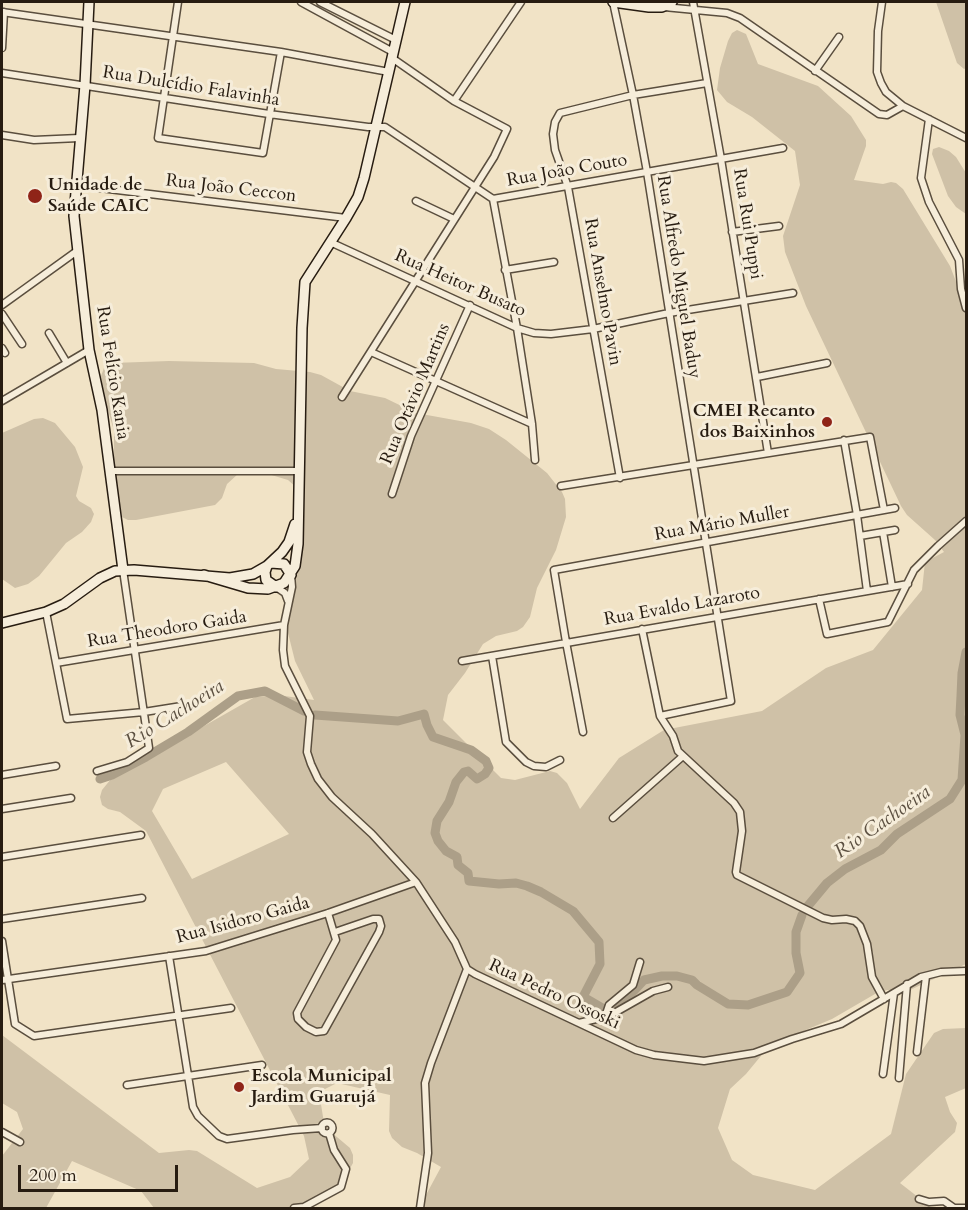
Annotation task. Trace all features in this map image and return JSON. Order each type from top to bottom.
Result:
[{"type":"main road","name":"Rua Felício Kania","points":[[89,2],[85,85],[74,216],[88,350],[102,410],[123,570]]},
{"type":"main road","points":[[204,575],[255,589],[276,587],[291,575],[296,561],[304,282],[346,218],[364,178],[405,2]]},
{"type":"main road","points":[[613,2],[634,6],[662,7],[672,2]]},
{"type":"main road","points":[[2,623],[46,612],[64,604],[108,573],[123,570],[238,578],[253,574],[282,552],[289,542],[298,513]]},
{"type":"main road","points":[[269,564],[284,564],[291,575]]},
{"type":"main road","points":[[269,564],[265,572],[266,580],[276,587]]},
{"type":"street","points":[[178,2],[158,138],[263,153],[281,52]]},
{"type":"street","points":[[301,2],[392,55],[454,101],[507,129],[494,157],[342,397]]},
{"type":"street","points":[[321,2],[396,40]]},
{"type":"street","points":[[454,101],[521,2]]},
{"type":"street","name":"Rua Alfredo Miguel Baduy","points":[[613,2],[633,95],[646,172],[731,701],[660,716]]},
{"type":"street","name":"Rua Rui Puppi","points":[[693,2],[721,159],[768,453]]},
{"type":"street","points":[[882,2],[878,31],[877,72],[886,92],[903,106],[966,138]]},
{"type":"street","points":[[662,7],[727,13],[740,18],[879,114],[887,115],[903,106]]},
{"type":"street","points":[[2,48],[3,12],[87,26],[281,52],[389,72]]},
{"type":"street","points":[[815,71],[839,37]]},
{"type":"street","name":"Rua Dulcídio Falavinha","points":[[2,73],[269,114],[376,127]]},
{"type":"street","points":[[633,95],[707,83]]},
{"type":"street","name":"Rua Anselmo Pavin","points":[[620,478],[568,187],[555,150],[553,134],[555,122],[560,113],[633,95]]},
{"type":"street","points":[[928,119],[921,178],[929,202],[960,260],[961,289],[966,308]]},
{"type":"street","name":"Rua João Couto","points":[[376,127],[385,127],[493,199],[783,148]]},
{"type":"street","points":[[2,135],[34,140],[79,138]]},
{"type":"street","name":"Rua João Ceccon","points":[[76,185],[346,218]]},
{"type":"street","points":[[493,199],[517,328],[535,459]]},
{"type":"street","points":[[416,201],[454,219]]},
{"type":"street","points":[[732,232],[779,226]]},
{"type":"street","name":"Rua Heitor Busato","points":[[330,242],[517,328],[534,333],[551,334],[593,329],[669,313],[793,293]]},
{"type":"street","points":[[2,305],[77,251]]},
{"type":"street","points":[[506,270],[554,262]]},
{"type":"street","name":"Rua Otávio Martins","points":[[392,494],[411,436],[470,305]]},
{"type":"street","points":[[2,314],[22,344]]},
{"type":"street","points":[[49,333],[67,363]]},
{"type":"street","points":[[2,400],[88,350]]},
{"type":"street","points":[[371,352],[532,424]]},
{"type":"street","points":[[757,377],[827,363]]},
{"type":"street","points":[[561,486],[870,437],[884,510]]},
{"type":"street","points":[[844,440],[867,591]]},
{"type":"street","points":[[110,471],[299,471]]},
{"type":"street","name":"Rua Mário Muller","points":[[566,642],[554,570],[895,508]]},
{"type":"street","points":[[819,599],[827,634],[888,622],[914,570],[966,521]]},
{"type":"street","points":[[860,536],[895,530]]},
{"type":"street","points":[[884,532],[892,587]]},
{"type":"street","name":"Rua Felício Kania","points":[[97,771],[127,762],[149,748],[123,570]]},
{"type":"street","name":"Rua Pedro Ossoski","points":[[291,575],[292,587],[284,625],[283,650],[285,666],[310,716],[308,752],[310,764],[318,779],[332,796],[372,834],[416,882],[454,942],[467,969],[636,1050],[654,1055],[704,1061],[754,1053],[841,1024],[907,984],[941,972],[966,971]]},
{"type":"street","name":"Rua Evaldo Lazaroto","points":[[462,661],[908,584]]},
{"type":"street","points":[[276,587],[285,593],[288,602]]},
{"type":"street","points":[[46,612],[67,719],[144,712],[188,705]]},
{"type":"street","name":"Rua Theodoro Gaida","points":[[56,663],[284,625]]},
{"type":"street","points":[[642,629],[660,716],[673,736],[678,751],[734,803],[740,812],[742,831],[737,875],[823,918],[855,921],[860,926],[867,944],[870,970],[884,999]]},
{"type":"street","points":[[566,642],[583,732]]},
{"type":"street","points":[[492,656],[506,742],[526,762],[534,766],[546,767],[560,760]]},
{"type":"street","points":[[613,818],[683,756]]},
{"type":"street","points":[[2,775],[56,766]]},
{"type":"street","points":[[2,809],[71,798]]},
{"type":"street","points":[[2,857],[141,835]]},
{"type":"street","name":"Rua Isidoro Gaida","points":[[4,980],[206,951],[328,913],[416,882]]},
{"type":"street","points":[[2,919],[142,898]]},
{"type":"street","points":[[328,913],[336,940],[297,1013],[298,1019],[306,1027],[316,1032],[324,1031],[381,926],[379,919],[373,919],[335,933]]},
{"type":"street","points":[[2,941],[4,980],[15,1024],[34,1036],[231,1008]]},
{"type":"street","points":[[169,956],[193,1107],[198,1116],[219,1136],[227,1139],[322,1128],[323,1124],[329,1122],[333,1128],[329,1133],[334,1150],[346,1169],[345,1179],[341,1187],[304,1207],[294,1209]]},
{"type":"street","points":[[605,1017],[609,1005],[633,985],[640,962]]},
{"type":"street","points":[[420,1209],[428,1153],[425,1083],[467,969]]},
{"type":"street","points":[[916,1052],[926,976]]},
{"type":"street","points":[[899,1078],[907,984]]},
{"type":"street","points":[[579,1023],[605,1017],[653,991],[668,987]]},
{"type":"street","points":[[884,1074],[894,993]]},
{"type":"street","points":[[127,1085],[262,1065]]},
{"type":"street","points":[[2,1132],[20,1142]]},
{"type":"street","points":[[919,1199],[929,1202],[944,1201],[954,1209],[966,1208]]},
{"type":"shaded area","points":[[936,2],[966,2],[966,68],[964,69],[957,63]]},
{"type":"shaded area","points":[[737,30],[746,34],[758,64],[818,86],[851,116],[866,140],[854,180],[883,184],[891,182],[903,189],[950,266],[965,305],[966,964],[910,990],[887,990],[875,994],[832,1019],[770,1045],[730,1089],[718,1128],[732,1160],[753,1175],[815,1190],[891,1134],[906,1074],[934,1033],[943,1029],[966,1028],[966,1088],[945,1097],[957,1123],[955,1132],[900,1183],[932,1208],[419,1208],[441,1167],[402,1147],[392,1138],[389,1131],[390,1095],[337,1083],[319,1092],[324,1123],[350,1148],[353,1163],[343,1181],[330,1195],[308,1208],[154,1208],[141,1191],[72,1161],[46,1208],[2,1208],[2,1156],[23,1129],[17,1112],[2,1103],[2,1035],[159,1153],[197,1151],[257,1188],[290,1177],[309,1159],[304,1136],[146,831],[120,812],[102,805],[100,797],[102,790],[111,779],[255,697],[277,695],[314,700],[295,661],[286,618],[293,579],[298,489],[288,480],[268,474],[238,474],[227,484],[222,498],[215,505],[136,520],[122,517],[114,470],[114,431],[102,389],[101,376],[104,368],[113,363],[169,361],[254,363],[276,369],[310,372],[321,375],[350,391],[385,398],[416,413],[471,423],[489,429],[547,473],[562,492],[565,499],[566,517],[556,550],[537,588],[530,617],[517,631],[496,636],[483,644],[448,695],[443,720],[501,778],[515,780],[550,771],[557,773],[567,783],[580,809],[619,758],[664,730],[762,711],[826,668],[873,650],[922,590],[925,562],[944,552],[901,506],[806,306],[785,252],[783,236],[800,185],[795,151],[752,117],[727,102],[717,90],[720,68],[732,33]],"holes":[[[226,762],[289,834],[192,879],[152,811],[163,789]]]},
{"type":"shaded area","points":[[939,147],[956,157],[966,173],[966,214],[956,207],[948,196],[932,154],[933,149]]},
{"type":"shaded area","points":[[43,418],[55,423],[75,447],[83,467],[76,496],[79,501],[91,508],[94,514],[91,522],[82,532],[66,543],[39,576],[28,584],[15,588],[2,579],[2,433],[34,419]]},
{"type":"waterway","name":"Rio Cachoeira","points":[[807,907],[827,883],[845,869],[881,850],[897,834],[950,799],[962,780],[965,735],[960,715],[962,673],[966,652]]},
{"type":"waterway","name":"Rio Cachoeira","points":[[100,779],[146,757],[188,732],[238,696],[265,691],[304,711]]},
{"type":"waterway","name":"Rio Cachoeira","points":[[315,715],[398,721],[424,714],[433,737],[471,750],[486,761],[489,768],[485,774],[477,779],[468,771],[464,772],[456,782],[449,802],[437,821],[435,833],[438,841],[446,851],[457,857],[458,865],[468,873],[469,881],[516,883],[527,886],[573,911],[599,942],[600,964],[584,995],[585,998],[609,1012],[618,1008],[644,980],[662,976],[677,976],[692,980],[728,1004],[748,1005],[787,992],[800,973],[796,953],[796,932],[802,915]]},
{"type":"place","name":"Unidade de Saúde CAIC","points":[[35,196]]},
{"type":"place","name":"CMEI Recanto dos Baixinhos","points":[[827,422]]},
{"type":"place","name":"Escola Municipal Jardim Guarujá","points":[[239,1087]]}]
